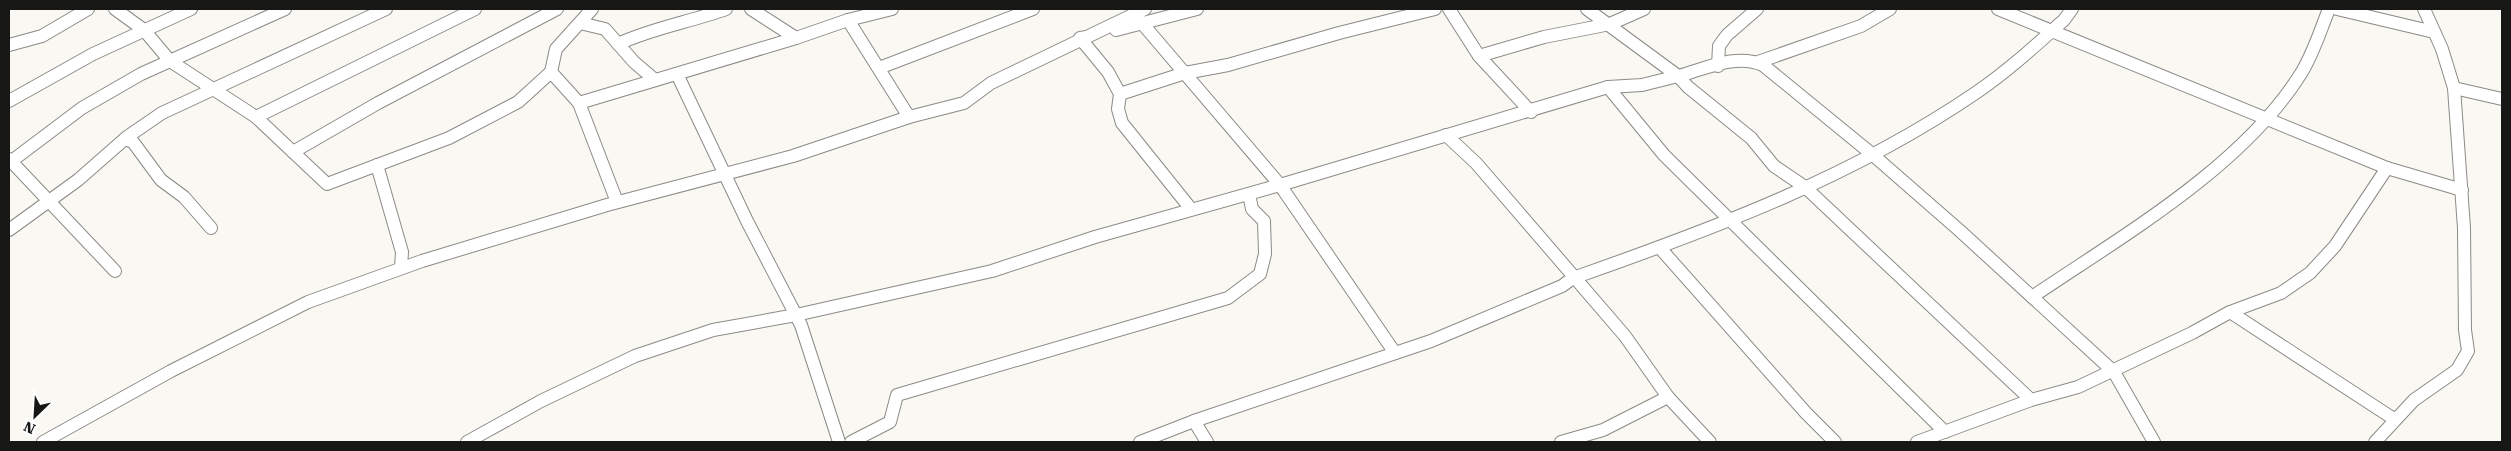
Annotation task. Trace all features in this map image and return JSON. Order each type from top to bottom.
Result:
[{"type":"street","points":[[9,45],[28,42],[47,35],[88,9]]},
{"type":"street","points":[[115,9],[144,30],[170,61],[195,79],[216,89],[256,117],[327,184],[449,138],[518,102],[551,72],[556,49],[592,9]]},
{"type":"street","points":[[9,101],[93,54],[191,9]]},
{"type":"street","points":[[114,271],[10,161],[82,108],[141,74],[285,9]]},
{"type":"street","points":[[9,230],[78,180],[125,139],[162,113],[386,9]]},
{"type":"street","points":[[256,117],[475,9]]},
{"type":"street","points":[[293,152],[378,103],[557,9]]},
{"type":"street","points":[[618,44],[640,34],[690,22],[726,9]]},
{"type":"street","points":[[751,9],[796,38]]},
{"type":"street","points":[[579,104],[796,38],[848,20],[892,9]]},
{"type":"street","points":[[879,68],[1034,9]]},
{"type":"street","points":[[44,442],[171,371],[308,302],[401,268],[617,202],[793,156],[909,117],[964,103],[992,83],[1080,38],[1141,15],[1197,9]]},
{"type":"street","points":[[1120,94],[1185,73],[1228,65],[1321,38],[1435,9]]},
{"type":"street","points":[[1449,9],[1479,56],[1531,112]]},
{"type":"street","points":[[1587,9],[1610,24],[1678,76],[1688,87],[1751,138],[1774,166],[1805,187],[2031,400]]},
{"type":"street","points":[[1479,56],[1544,37],[1610,24],[1644,9]]},
{"type":"street","points":[[1718,66],[1718,46],[1757,9]]},
{"type":"street","points":[[1758,62],[1861,26],[1890,9]]},
{"type":"street","points":[[1998,9],[2388,168],[2462,190]]},
{"type":"street","points":[[1140,442],[1194,421],[1395,353],[1517,305],[1562,286],[1573,278],[1730,222],[1874,155],[1979,91],[2053,30],[2072,9]]},
{"type":"street","points":[[2032,297],[2194,184],[2268,118],[2297,80],[2329,9]]},
{"type":"street","points":[[2337,9],[2434,32]]},
{"type":"street","points":[[2375,442],[2394,419],[2414,400],[2457,370],[2468,351],[2465,330],[2467,302],[2462,190],[2454,88],[2424,9]]},
{"type":"street","points":[[1141,15],[1185,73],[1280,185],[1395,353]]},
{"type":"street","points":[[848,20],[909,117]]},
{"type":"street","points":[[580,23],[605,29],[655,80]]},
{"type":"street","points":[[1080,38],[1108,72],[1120,94],[1118,109],[1122,123],[1191,209]]},
{"type":"street","points":[[467,442],[541,401],[635,356],[713,330],[796,315],[889,292],[992,271],[1191,209],[1531,112],[1608,87],[1642,85],[1744,59],[1758,62],[1874,155],[2114,372],[2154,442]]},
{"type":"street","points":[[551,72],[579,104],[617,202]]},
{"type":"street","points":[[677,74],[725,175],[796,315],[815,366],[839,442]]},
{"type":"street","points":[[1608,87],[1652,143],[1945,432]]},
{"type":"street","points":[[2454,88],[2502,99]]},
{"type":"street","points":[[1446,135],[1476,163],[1573,278],[1625,336],[1668,397],[1710,442]]},
{"type":"street","points":[[125,139],[133,142],[161,180],[184,197],[211,228]]},
{"type":"street","points":[[377,165],[402,252],[401,268]]},
{"type":"street","points":[[1917,442],[2031,400],[2066,392],[2114,372],[2230,312],[2281,293],[2310,273],[2349,226],[2388,168]]},
{"type":"street","points":[[852,442],[890,422],[897,394],[1199,308],[1228,298],[1260,274],[1265,254],[1264,221],[1252,209],[1249,194]]},
{"type":"street","points":[[1660,248],[1806,413],[1836,442]]},
{"type":"street","points":[[2230,312],[2394,419]]},
{"type":"street","points":[[1561,442],[1603,430],[1668,397]]},
{"type":"street","points":[[1194,421],[1207,442]]}]
